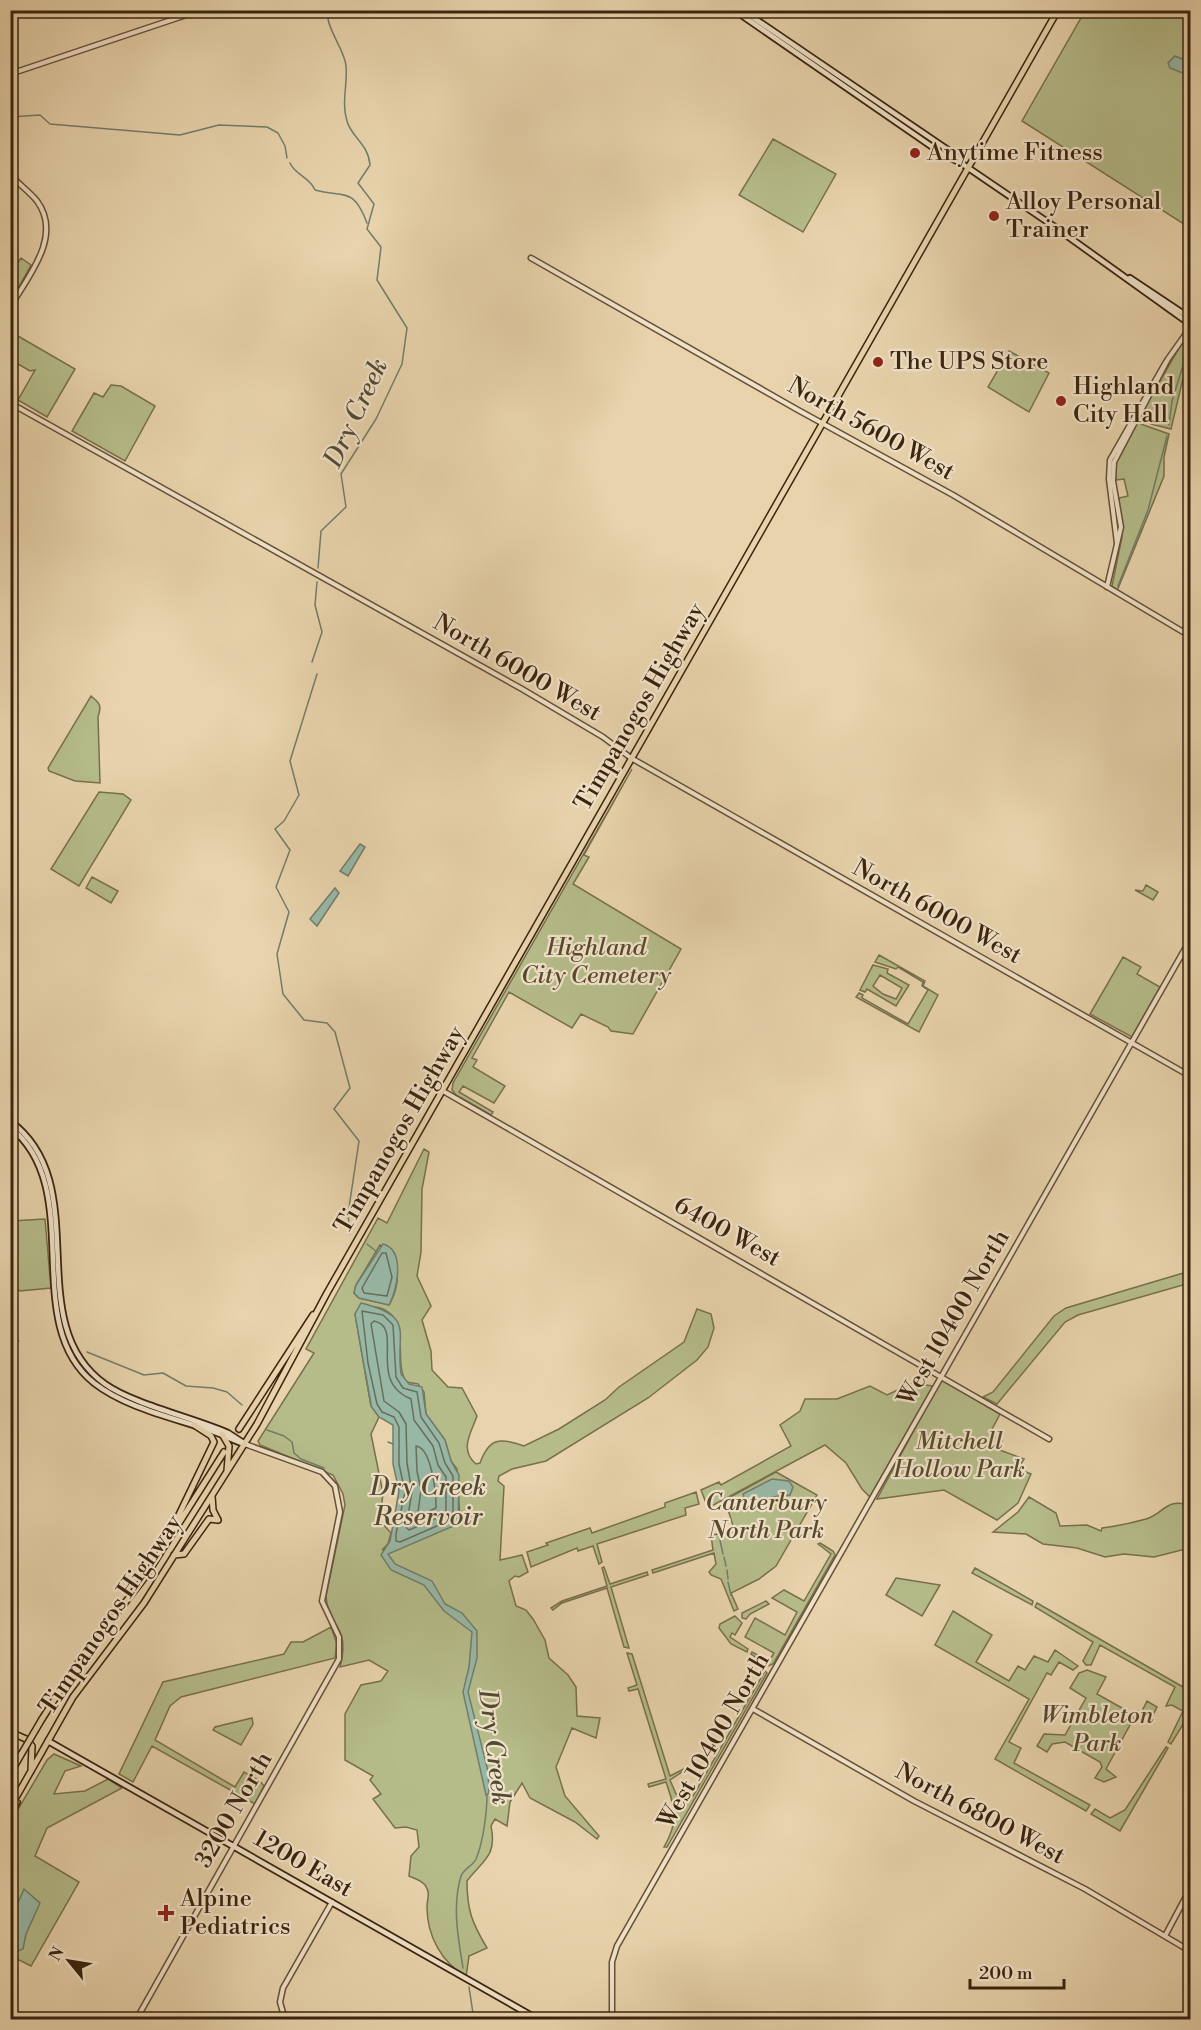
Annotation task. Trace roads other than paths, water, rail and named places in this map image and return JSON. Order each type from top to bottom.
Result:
[{"type":"main road","points":[[734,10],[944,155],[969,168],[1121,273],[1191,318]]},
{"type":"main road","points":[[742,10],[957,156],[961,163]]},
{"type":"main road","name":"Timpanogos Highway","points":[[10,1808],[73,1697],[138,1612],[257,1424],[327,1293],[1058,10]]},
{"type":"main road","points":[[1121,273],[1191,326]]},
{"type":"main road","points":[[10,1121],[38,1149],[50,1178],[62,1300],[67,1330],[77,1357],[106,1386],[228,1433],[245,1444]]},
{"type":"main road","points":[[10,1127],[35,1155],[46,1185],[61,1331],[73,1359],[94,1382],[113,1395],[245,1444]]},
{"type":"main road","points":[[239,1429],[327,1293]]},
{"type":"main road","points":[[159,1556],[212,1450],[214,1442],[211,1436],[194,1425]]},
{"type":"main road","points":[[222,1434],[229,1446],[227,1471]]},
{"type":"main road","points":[[10,1774],[78,1663],[132,1596],[224,1452]]},
{"type":"main road","points":[[174,1555],[184,1554],[209,1519],[218,1520],[213,1510],[212,1495]]},
{"type":"main road","points":[[10,1732],[26,1739],[32,1746],[31,1772]]},
{"type":"main road","name":"1200 East","points":[[48,1740],[539,2019]]},
{"type":"main road","points":[[10,1802],[26,1780]]},
{"type":"main road","points":[[10,1818],[26,1780]]},
{"type":"street","points":[[10,74],[201,10]]},
{"type":"street","points":[[10,174],[37,202],[46,228],[45,242],[10,308]]},
{"type":"street","name":"North 5600 West","points":[[531,258],[953,495],[1191,636]]},
{"type":"street","points":[[1107,587],[1121,527],[1113,482],[1114,462],[1168,359],[1191,326]]},
{"type":"street","name":"North 6000 West","points":[[10,403],[522,689],[603,737],[631,758],[1191,1076]]},
{"type":"street","name":"West 10400 North","points":[[612,2019],[614,1954],[1191,940]]},
{"type":"street","name":"6400 West","points":[[443,1091],[1049,1439]]},
{"type":"street","name":"3200 North","points":[[136,2019],[339,1659],[339,1637],[322,1601],[340,1512],[339,1499],[331,1480],[322,1472],[245,1444]]},
{"type":"street","name":"North 6800 West","points":[[753,1709],[914,1802],[1084,1889],[1191,1951]]},
{"type":"street","points":[[1165,1936],[1191,1889]]},
{"type":"street","points":[[285,2019],[282,2012],[283,1988],[332,1902]]},
{"type":"water","points":[[1175,56],[1190,62],[1190,76],[1170,68],[1168,63]]},
{"type":"water","points":[[360,844],[365,847],[348,876],[340,871]]},
{"type":"water","points":[[335,888],[339,893],[317,926],[310,919]]},
{"type":"water","points":[[383,1244],[395,1254],[398,1272],[395,1290],[389,1305],[359,1298],[354,1293],[356,1285]]},
{"type":"water","name":"Dry Creek Reservoir","points":[[361,1303],[379,1308],[397,1321],[400,1328],[401,1374],[409,1384],[422,1387],[426,1414],[445,1440],[451,1461],[459,1475],[458,1524],[388,1554],[395,1564],[432,1581],[445,1604],[462,1613],[477,1631],[477,1658],[468,1692],[488,1771],[489,1793],[486,1795],[463,1692],[469,1667],[472,1632],[444,1611],[424,1585],[391,1570],[381,1555],[390,1541],[399,1491],[393,1464],[393,1425],[379,1417],[371,1406],[355,1314]]},
{"type":"water","points":[[772,1479],[789,1481],[793,1487],[790,1495],[771,1497],[753,1505],[746,1504],[743,1494]]},
{"type":"water","points":[[24,1889],[40,1903],[26,1934],[23,1949],[18,1951],[13,1948],[17,1905]]},
{"type":"waterway","name":"Dry Creek","points":[[318,568],[321,531],[346,507],[341,474],[376,419],[402,364],[407,328],[377,280],[381,247],[367,229],[374,204],[358,183],[370,165],[369,157],[349,127],[345,114],[346,66],[328,19],[332,10]]},
{"type":"waterway","points":[[10,117],[40,115],[50,124],[180,135],[219,125],[267,127],[278,133],[285,146],[287,158]]},
{"type":"waterway","points":[[290,163],[315,190],[352,198],[362,211],[367,223]]},
{"type":"waterway","points":[[1169,425],[1172,401],[1190,343]]},
{"type":"waterway","points":[[1118,586],[1148,510],[1167,436]]},
{"type":"waterway","name":"Dry Creek","points":[[312,662],[322,632],[315,605],[317,582]]},
{"type":"waterway","name":"Dry Creek","points":[[317,674],[290,761],[299,795],[284,821],[275,829],[290,850],[276,887],[289,912],[277,954],[283,994],[304,1020],[327,1023],[335,1032],[350,1088],[334,1109],[359,1141],[348,1214],[350,1234]]},
{"type":"waterway","name":"Dry Creek","points":[[367,1244],[377,1252]]},
{"type":"waterway","points":[[10,1335],[19,1341]]},
{"type":"waterway","points":[[87,1352],[144,1375],[163,1373],[186,1386],[213,1388],[227,1392],[242,1405]]},
{"type":"waterway","name":"Dry Creek","points":[[365,1371],[371,1404]]},
{"type":"waterway","points":[[267,1430],[284,1436],[292,1442],[294,1453],[301,1459],[324,1468]]},
{"type":"waterway","points":[[388,1442],[393,1444]]},
{"type":"waterway","points":[[719,1536],[723,1554]]},
{"type":"waterway","points":[[724,1557],[726,1566]]},
{"type":"waterway","points":[[727,1570],[728,1579]]},
{"type":"waterway","points":[[728,1582],[731,1595]]},
{"type":"waterway","name":"Dry Creek","points":[[463,1968],[457,1922],[458,1887],[462,1873],[475,1861],[478,1852],[484,1827],[487,1795]]},
{"type":"waterway","name":"Dry Creek","points":[[469,1987],[474,2020]]},
{"type":"tunnel","points":[[224,1452],[239,1429]]},
{"type":"place","name":"Anytime Fitness","points":[[915,153]]},
{"type":"place","name":"Alloy Personal Trainer","points":[[994,216]]},
{"type":"place","name":"The UPS Store","points":[[878,362]]},
{"type":"place","name":"Highland City Hall","points":[[1061,401]]},
{"type":"place","name":"Alpine Pediatrics","points":[[166,1913]]},
{"type":"park label","name":"Highland City Cemetery","points":[[596,962]]},
{"type":"park label","name":"Mitchell Hollow Park","points":[[959,1456]]},
{"type":"park label","name":"Canterbury North Park","points":[[766,1517]]},
{"type":"park label","name":"Wimbleton Park","points":[[1097,1730]]}]
